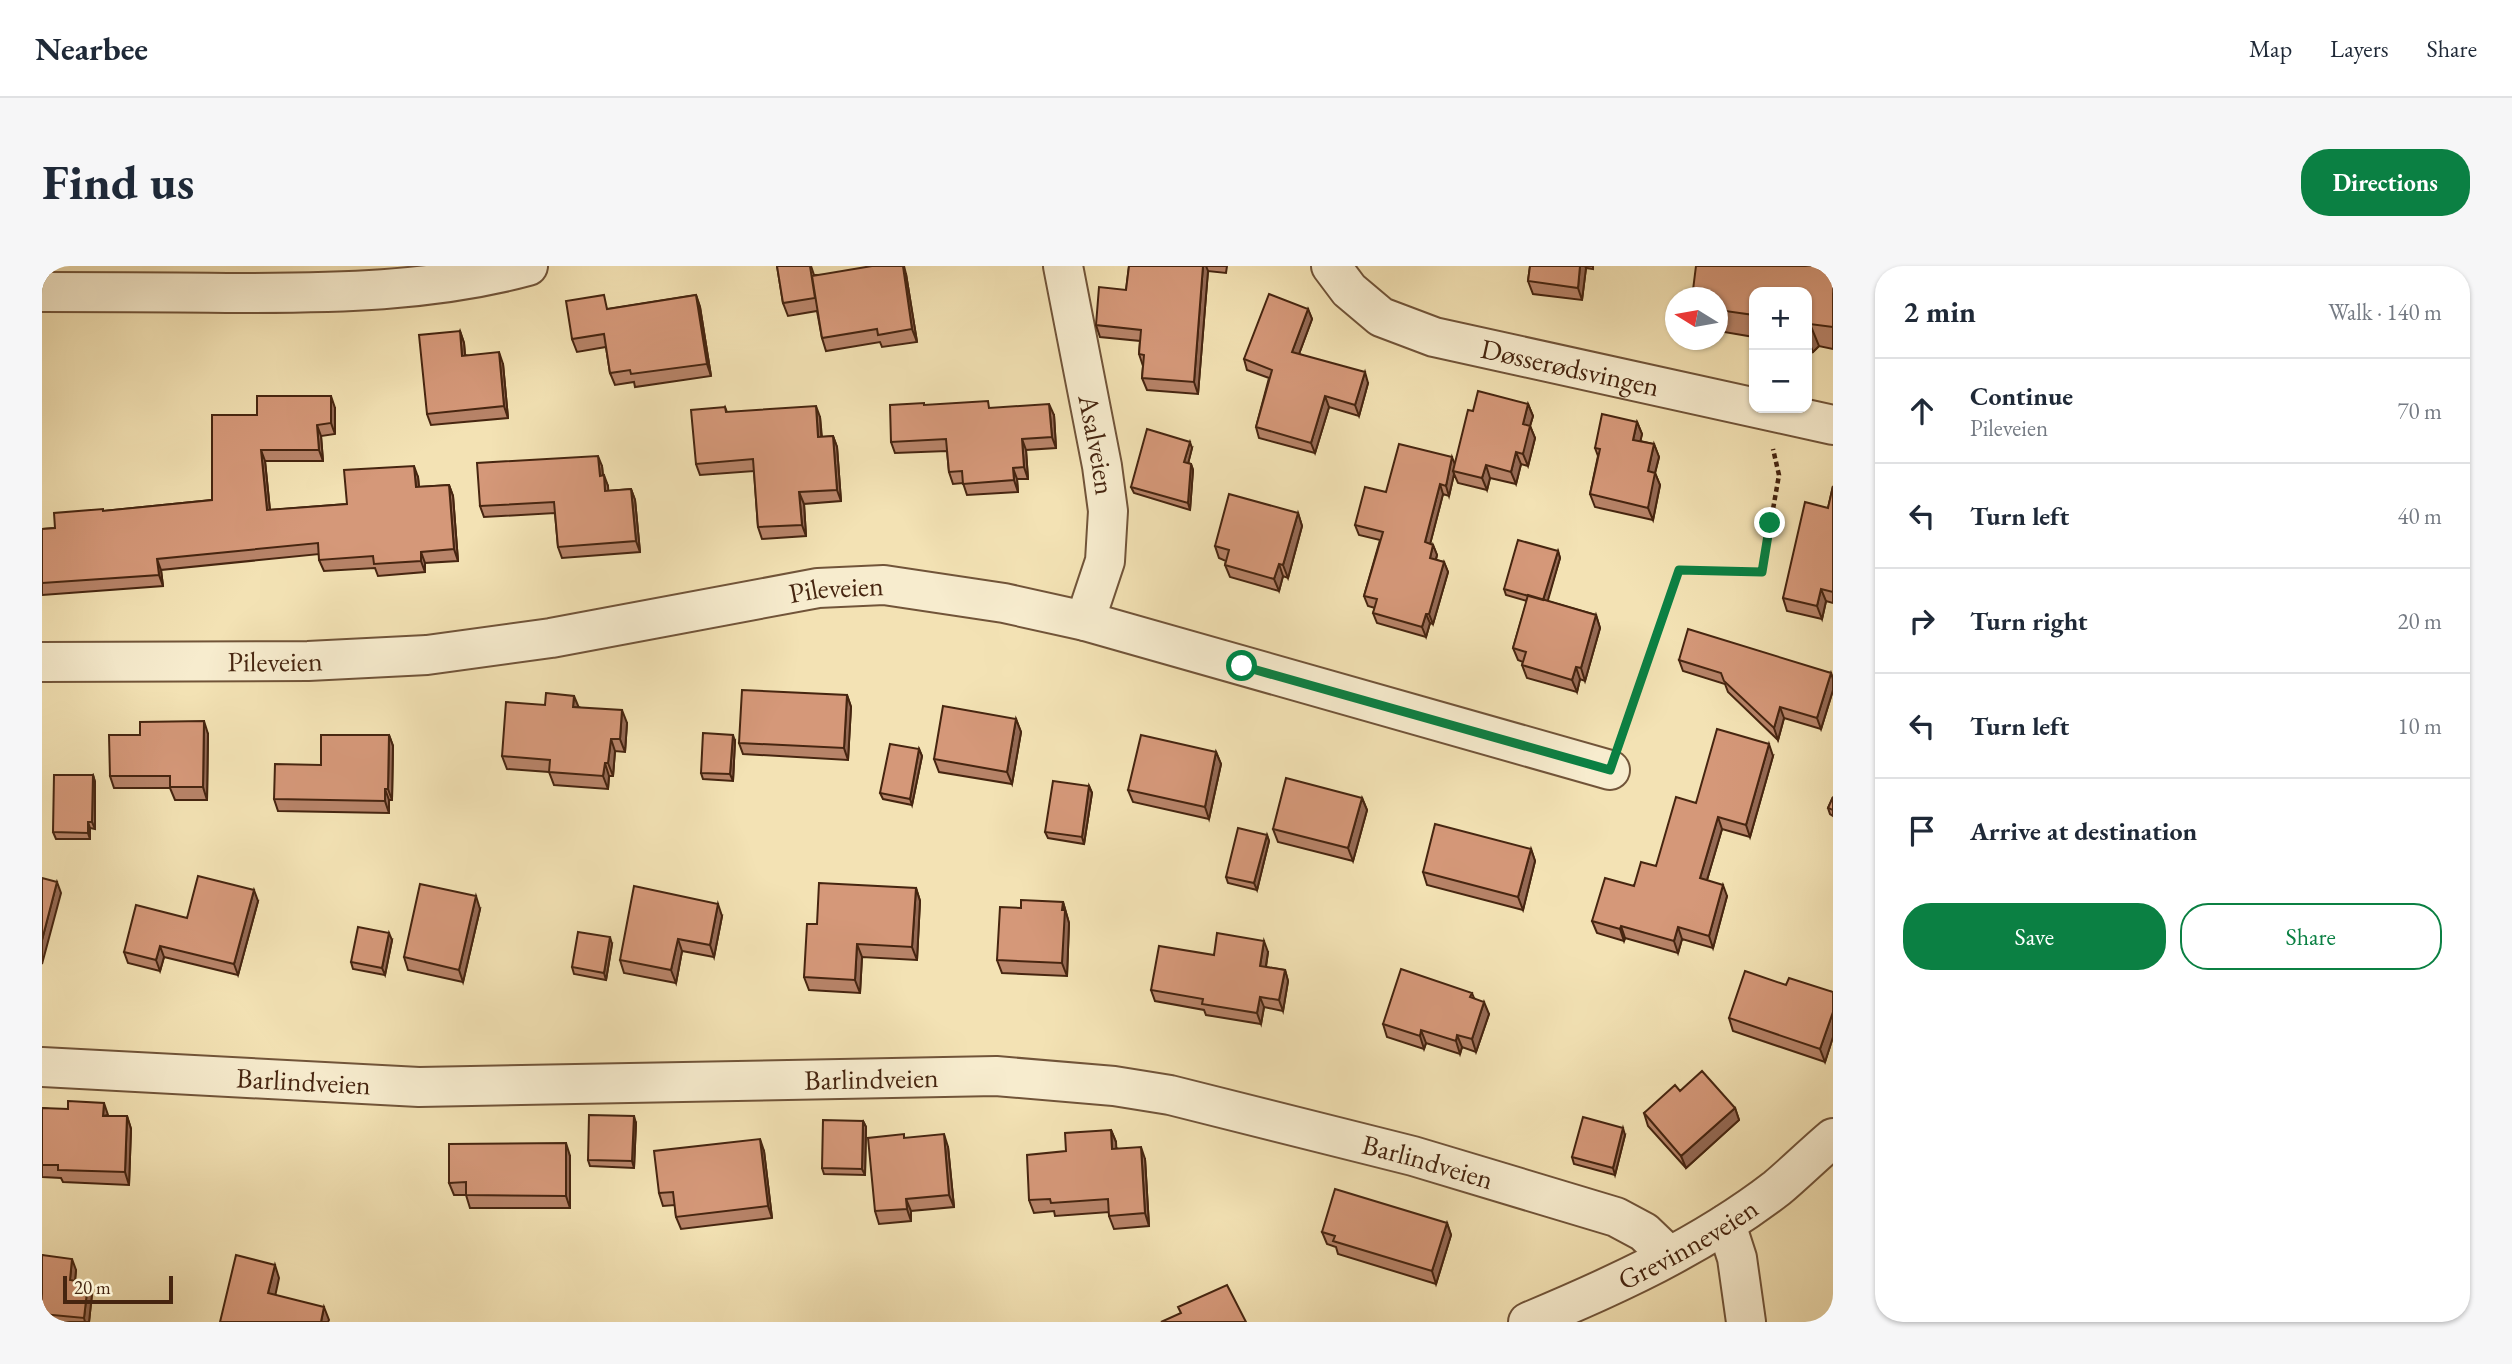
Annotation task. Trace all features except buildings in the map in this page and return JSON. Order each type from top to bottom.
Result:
[{"type":"street","points":[[42,292],[337,293],[421,287],[485,278],[528,266]]},
{"type":"street","name":"Asalveien","points":[[1063,266],[1102,466],[1108,511],[1105,561],[1085,621]]},
{"type":"street","name":"Døsserødsvingen","points":[[1331,266],[1349,290],[1381,317],[1434,337],[1833,425]]},
{"type":"street","name":"Pileveien","points":[[42,662],[308,661],[428,655],[551,638],[818,588],[884,585],[1004,603],[1085,621],[1610,770]]},
{"type":"street","name":"Barlindveien","points":[[42,1067],[418,1087],[996,1076],[1114,1086],[1170,1095],[1413,1156],[1616,1217],[1644,1232],[1669,1256]]},
{"type":"street","name":"Grevinneveien","points":[[1528,1322],[1608,1288],[1726,1224],[1777,1187],[1833,1138]]},
{"type":"street","points":[[1726,1224],[1737,1258],[1746,1322]]},
{"type":"path","points":[[1610,770],[1679,570],[1762,572],[1779,475],[1773,450],[1784,414]]},
{"type":"route","points":[[1242,666],[1610,770],[1679,570],[1762,572],[1770,523]]}]
